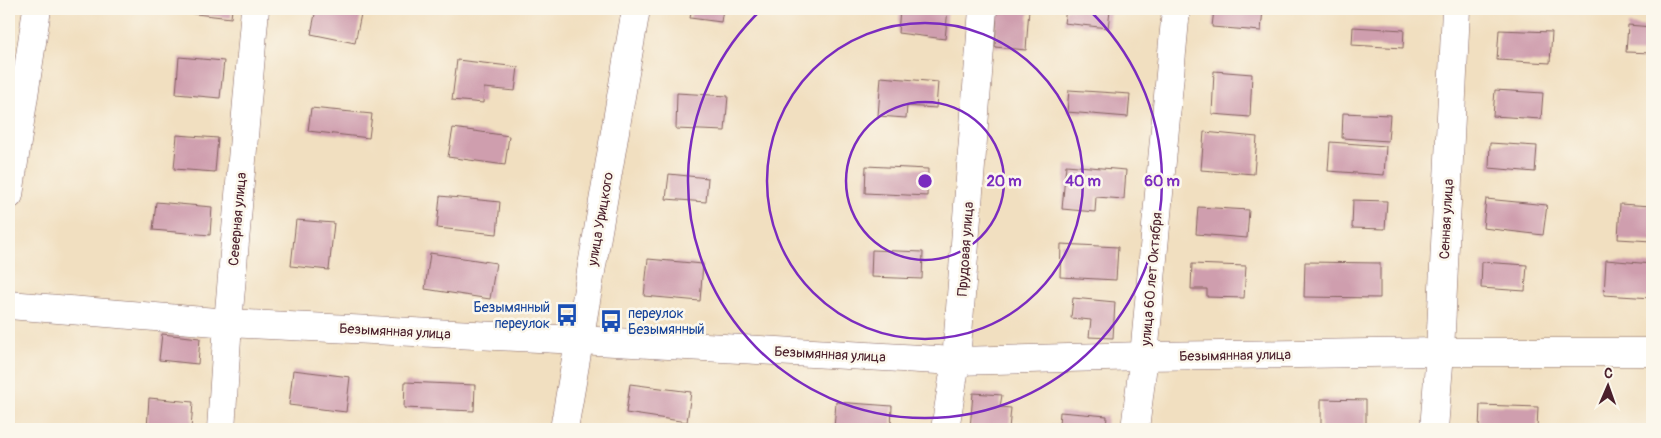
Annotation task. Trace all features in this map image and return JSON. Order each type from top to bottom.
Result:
[{"type":"street","points":[[9,195],[37,9]]},
{"type":"street","name":"Северная улица","points":[[221,429],[228,323],[256,9]]},
{"type":"street","name":"улица Урицкого","points":[[564,429],[636,9]]},
{"type":"street","name":"Прудовая улица","points":[[945,429],[956,361],[983,9]]},
{"type":"street","name":"улица 60 лет Октября","points":[[1135,429],[1144,356],[1176,9]]},
{"type":"street","name":"Сенная улица","points":[[1434,429],[1440,352],[1456,9]]},
{"type":"street","name":"Безымянная улица","points":[[9,305],[228,323],[956,361],[1144,356],[1440,352],[1652,352]]},
{"type":"building","points":[[188,9],[232,9],[231,18],[187,13]]},
{"type":"building","points":[[316,9],[362,9],[355,43],[311,34]]},
{"type":"building","points":[[692,9],[723,9],[721,22],[690,18]]},
{"type":"building","points":[[734,9],[774,9],[773,15]]},
{"type":"building","points":[[900,9],[948,9],[945,39],[898,33]]},
{"type":"building","points":[[997,9],[1029,9],[1026,50],[995,47]]},
{"type":"building","points":[[1066,9],[1110,11],[1108,28],[1064,23]]},
{"type":"building","points":[[1214,9],[1263,9],[1261,31],[1212,27]]},
{"type":"building","points":[[1628,25],[1652,27],[1652,53],[1626,52]]},
{"type":"building","points":[[1353,27],[1404,30],[1403,48],[1352,45]]},
{"type":"building","points":[[1499,30],[1552,32],[1550,63],[1497,60]]},
{"type":"building","points":[[179,57],[224,61],[220,98],[176,94]]},
{"type":"building","points":[[457,60],[518,67],[515,91],[484,88],[483,103],[452,100]]},
{"type":"building","points":[[1214,71],[1252,74],[1250,117],[1212,114]]},
{"type":"building","points":[[881,77],[938,82],[936,108],[907,106],[906,118],[878,116]]},
{"type":"building","points":[[1069,90],[1130,94],[1128,117],[1067,112]]},
{"type":"building","points":[[1495,90],[1543,93],[1541,119],[1493,116]]},
{"type":"building","points":[[677,93],[728,96],[725,131],[676,129]]},
{"type":"building","points":[[311,108],[372,114],[369,138],[308,131]]},
{"type":"building","points":[[1343,113],[1390,115],[1388,141],[1342,138]]},
{"type":"building","points":[[453,128],[509,136],[505,165],[448,157]]},
{"type":"building","points":[[1204,132],[1257,137],[1254,174],[1201,170]]},
{"type":"building","points":[[177,135],[218,138],[215,172],[174,169]]},
{"type":"building","points":[[1330,142],[1386,146],[1384,175],[1328,171]]},
{"type":"building","points":[[1490,143],[1537,146],[1535,172],[1489,168]]},
{"type":"building","points":[[1066,165],[1126,170],[1124,199],[1096,197],[1095,212],[1062,209]]},
{"type":"building","points":[[866,166],[928,169],[927,196],[865,193]]},
{"type":"building","points":[[669,174],[708,178],[706,202],[666,199]]},
{"type":"building","points":[[440,196],[500,202],[497,234],[437,228]]},
{"type":"building","points":[[1486,199],[1547,205],[1543,235],[1483,228]]},
{"type":"building","points":[[1353,200],[1387,201],[1385,229],[1352,228]]},
{"type":"building","points":[[156,202],[212,207],[210,235],[153,230]]},
{"type":"building","points":[[1620,204],[1652,206],[1652,241],[1618,239]]},
{"type":"building","points":[[1198,207],[1249,210],[1247,238],[1196,234]]},
{"type":"building","points":[[296,220],[334,223],[329,270],[291,266]]},
{"type":"building","points":[[1061,244],[1118,247],[1116,280],[1060,277]]},
{"type":"building","points":[[872,250],[923,252],[922,279],[871,277]]},
{"type":"building","points":[[430,253],[496,263],[490,299],[425,289]]},
{"type":"building","points":[[648,259],[703,264],[700,301],[644,296]]},
{"type":"building","points":[[1606,260],[1652,264],[1652,298],[1604,295]]},
{"type":"building","points":[[1305,262],[1380,263],[1380,298],[1304,297]]},
{"type":"building","points":[[1482,262],[1527,265],[1525,291],[1481,288]]},
{"type":"building","points":[[1192,264],[1246,266],[1244,298],[1207,297],[1207,289],[1191,289]]},
{"type":"building","points":[[1073,298],[1115,302],[1113,338],[1089,337],[1091,320],[1071,318]]},
{"type":"building","points":[[162,334],[200,338],[198,364],[159,360]]},
{"type":"building","points":[[293,370],[350,377],[346,412],[289,405]]},
{"type":"building","points":[[405,382],[475,385],[474,411],[404,408]]},
{"type":"building","points":[[630,384],[691,392],[687,422],[626,413]]},
{"type":"building","points":[[973,393],[1002,395],[1000,407],[1011,408],[1009,429],[970,429]]},
{"type":"building","points":[[149,398],[193,402],[191,429],[147,429]]},
{"type":"building","points":[[1321,399],[1366,400],[1366,428],[1321,428]]},
{"type":"building","points":[[836,402],[892,406],[891,429],[834,429]]},
{"type":"building","points":[[1480,405],[1538,407],[1537,429],[1479,429]]},
{"type":"building","points":[[1060,412],[1107,416],[1106,429],[1049,429],[1050,424],[1059,425]]},
{"type":"place","name":"Безымянный переулок","points":[[567,315]]},
{"type":"place","name":"переулок Безымянный","points":[[611,321]]}]
